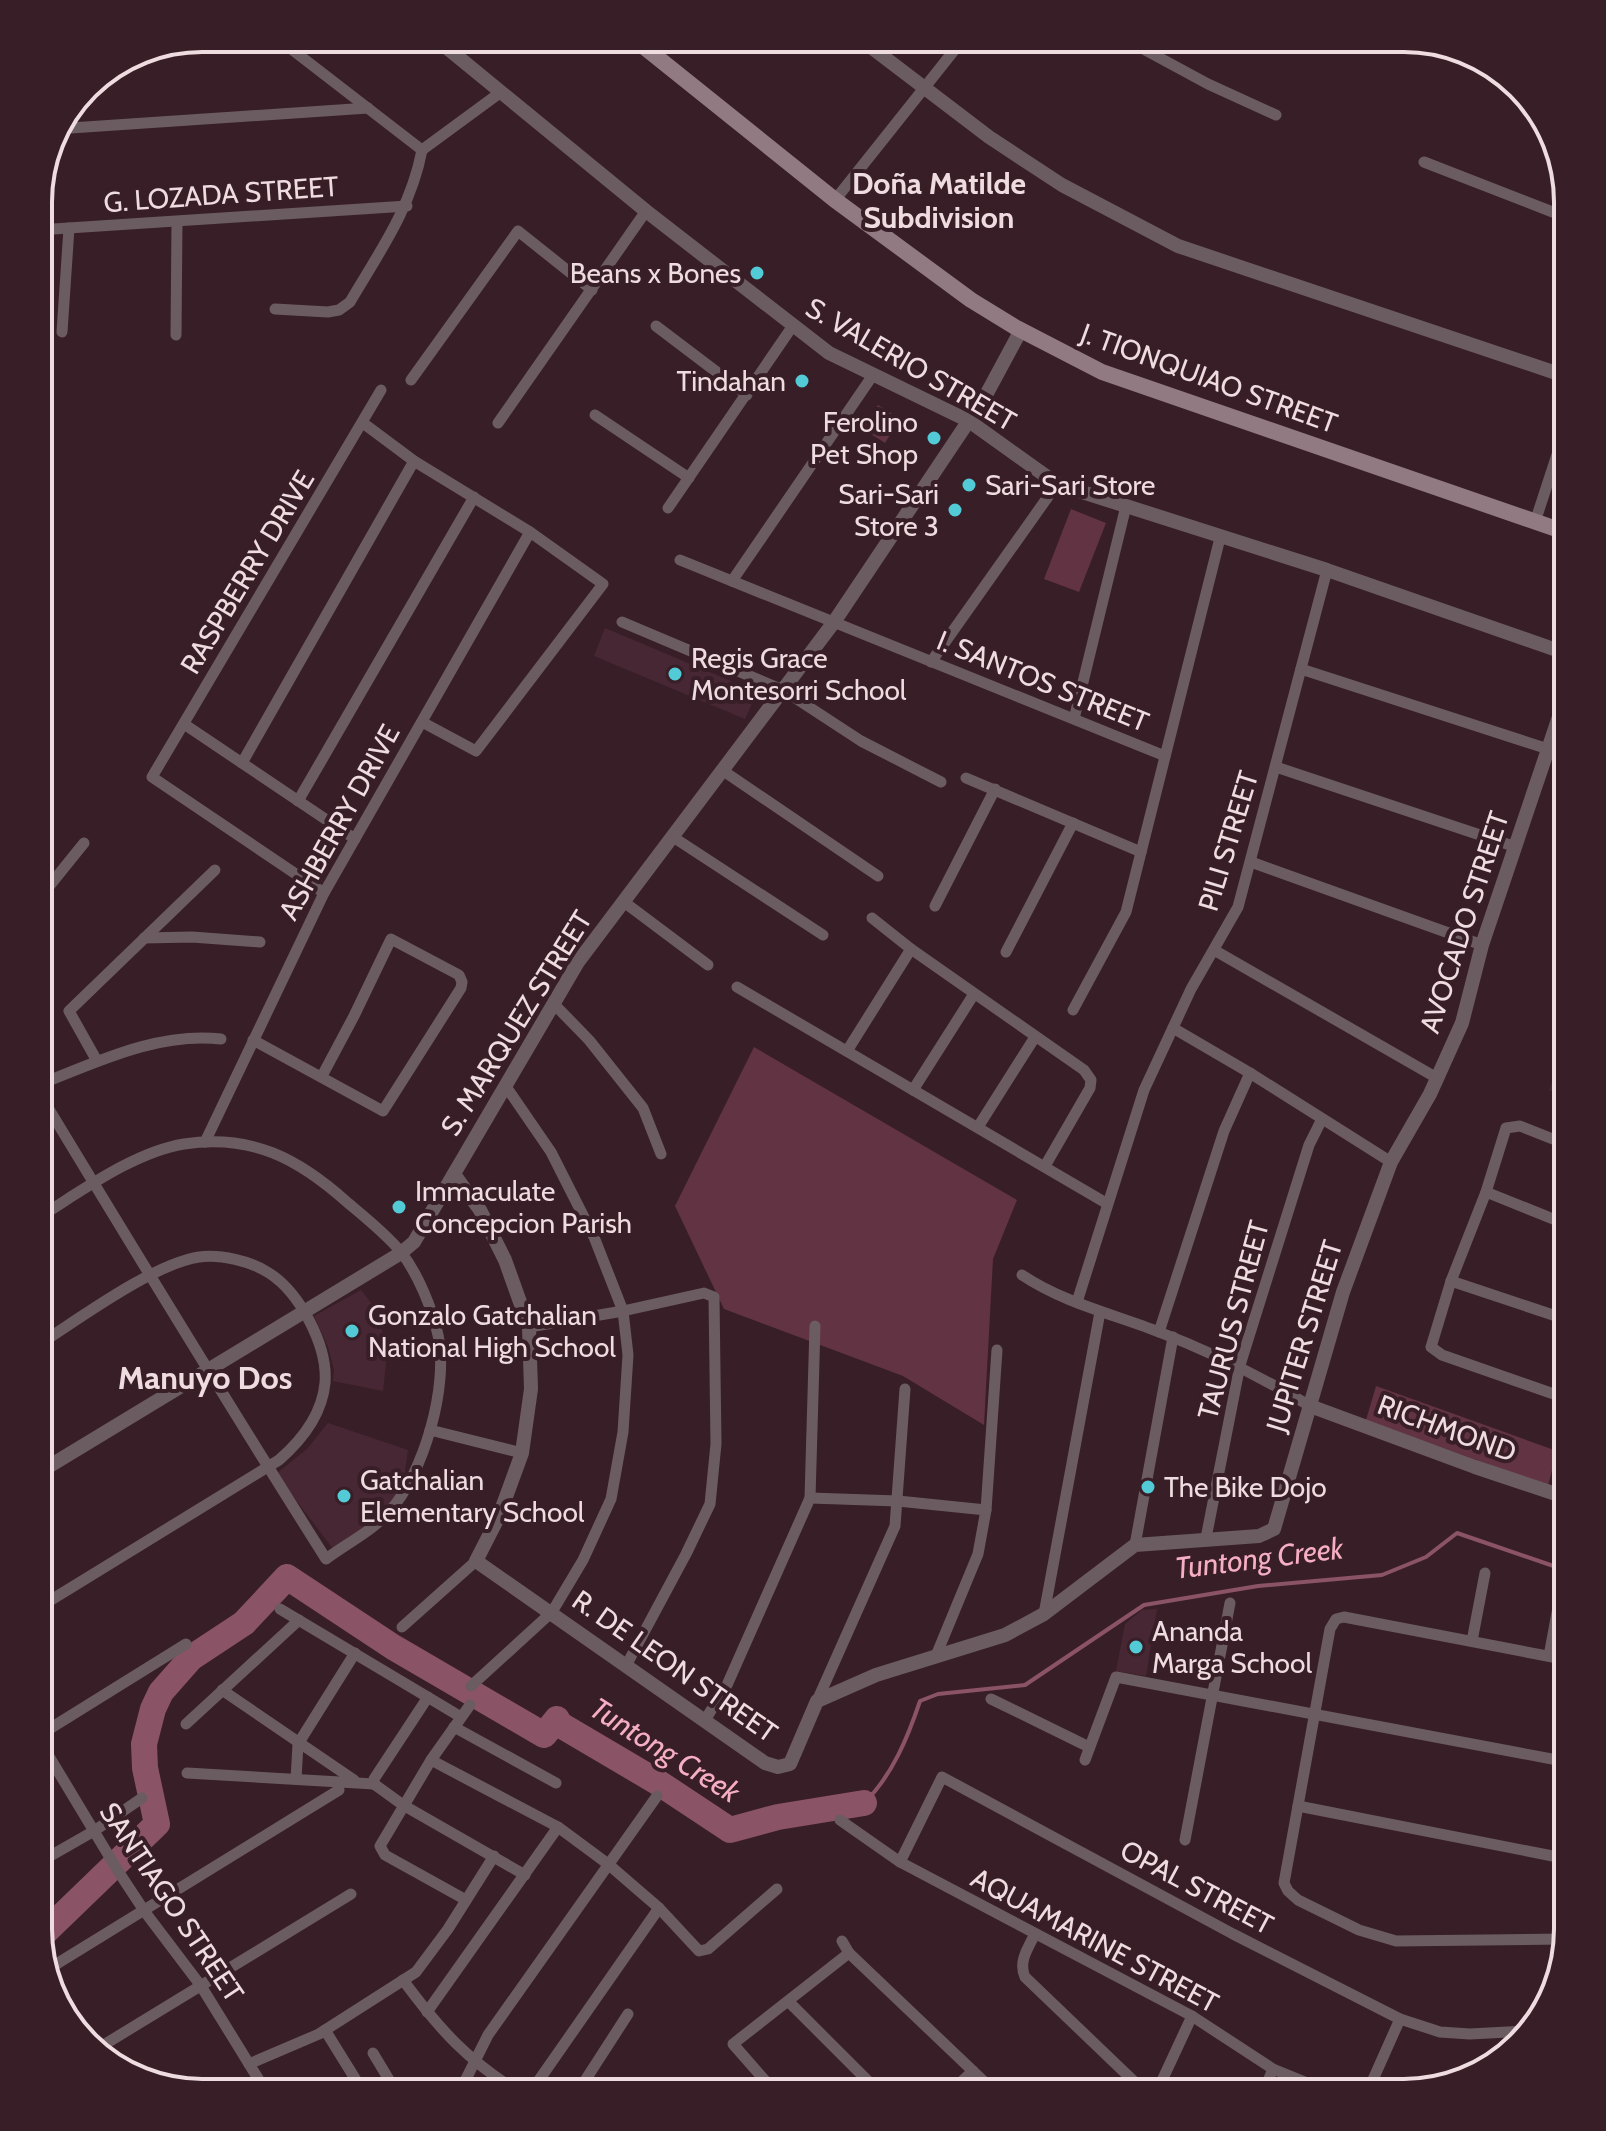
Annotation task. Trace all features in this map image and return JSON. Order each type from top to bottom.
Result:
[{"type":"main road","name":"J. TIONQUIAO STREET","points":[[650,52],[835,200],[971,300],[1018,328],[1102,372],[1554,528]]},
{"type":"street","points":[[295,52],[422,150]]},
{"type":"street","name":"S. VALERIO STREET","points":[[452,52],[792,327],[829,353],[969,421],[1057,484],[1327,570],[1554,649]]},
{"type":"street","points":[[876,52],[989,137],[1062,185],[1178,246],[1554,372]]},
{"type":"street","points":[[835,200],[952,52]]},
{"type":"street","points":[[1149,52],[1208,84],[1276,115]]},
{"type":"street","points":[[275,309],[339,310],[350,302],[407,206],[422,150],[501,92]]},
{"type":"street","points":[[71,128],[368,108]]},
{"type":"street","points":[[1424,162],[1554,213]]},
{"type":"street","name":"G. LOZADA STREET","points":[[52,229],[407,206]]},
{"type":"street","points":[[498,423],[646,211]]},
{"type":"street","points":[[176,335],[177,222]]},
{"type":"street","points":[[62,332],[69,228]]},
{"type":"street","points":[[411,380],[518,231],[592,290]]},
{"type":"street","points":[[656,326],[747,395]]},
{"type":"street","points":[[668,508],[792,327]]},
{"type":"street","name":"S. MARQUEZ STREET","points":[[52,1465],[304,1313],[414,1242],[578,962],[834,622],[986,395],[1018,328]]},
{"type":"street","points":[[732,581],[873,375]]},
{"type":"street","name":"RASPBERRY DRIVE","points":[[324,893],[152,777],[381,390]]},
{"type":"street","points":[[595,415],[689,478]]},
{"type":"street","points":[[363,423],[414,461],[530,532],[603,584],[476,751],[422,722]]},
{"type":"street","points":[[242,763],[414,461]]},
{"type":"street","points":[[1535,522],[1554,464]]},
{"type":"street","points":[[931,662],[1057,484]]},
{"type":"street","points":[[298,801],[474,497]]},
{"type":"street","points":[[1074,719],[1126,506]]},
{"type":"street","name":"ASHBERRY DRIVE","points":[[205,1142],[324,893],[530,532]]},
{"type":"street","points":[[1073,1010],[1126,912],[1220,538]]},
{"type":"street","name":"I. SANTOS STREET","points":[[680,560],[1165,756]]},
{"type":"street","name":"PILI STREET","points":[[1077,1302],[1144,1090],[1173,1028],[1238,907],[1327,570]]},
{"type":"street","points":[[622,622],[783,690],[861,741],[941,782]]},
{"type":"street","points":[[1301,669],[1548,749]]},
{"type":"street","points":[[184,724],[355,839]]},
{"type":"street","name":"AVOCADO STREET","points":[[1391,1162],[1437,1078],[1462,1023],[1482,945],[1554,731]]},
{"type":"street","points":[[1276,767],[1516,847]]},
{"type":"street","points":[[722,770],[878,876]]},
{"type":"street","points":[[966,778],[1141,852]]},
{"type":"street","points":[[935,906],[995,789]]},
{"type":"street","points":[[1006,952],[1073,823]]},
{"type":"street","points":[[673,837],[823,935]]},
{"type":"street","points":[[52,883],[84,843]]},
{"type":"street","points":[[1251,862],[1482,945]]},
{"type":"street","points":[[97,1061],[69,1011],[215,870]]},
{"type":"street","points":[[624,902],[708,965]]},
{"type":"street","points":[[872,918],[911,949],[1084,1070],[1091,1080],[1090,1088],[1045,1166]]},
{"type":"street","points":[[144,938],[192,937],[260,942]]},
{"type":"street","points":[[253,1040],[383,1111],[461,988],[459,975],[391,939],[322,1076]]},
{"type":"street","points":[[847,1051],[911,949]]},
{"type":"street","points":[[1214,950],[1437,1078]]},
{"type":"street","points":[[737,987],[1106,1203]]},
{"type":"street","points":[[913,1090],[974,994]]},
{"type":"street","points":[[553,1003],[589,1040],[643,1108],[661,1154]]},
{"type":"street","points":[[1173,1028],[1391,1162]]},
{"type":"street","points":[[52,1079],[157,1042],[187,1037],[221,1039]]},
{"type":"street","points":[[978,1127],[1035,1037]]},
{"type":"street","points":[[1159,1332],[1224,1131],[1250,1073]]},
{"type":"street","points":[[471,1686],[552,1612],[583,1560],[611,1499],[624,1416],[628,1355],[623,1311],[573,1190],[505,1085]]},
{"type":"street","points":[[52,1114],[94,1184],[150,1276],[268,1468],[326,1559],[388,1513],[414,1473],[430,1430],[439,1379],[439,1337],[423,1294],[401,1253],[320,1178],[268,1150],[236,1142],[205,1142],[180,1145],[155,1153],[94,1184],[52,1210]]},
{"type":"street","name":"TAURUS STREET","points":[[1206,1538],[1240,1365],[1309,1145],[1322,1119]]},
{"type":"street","points":[[1554,1139],[1520,1126],[1506,1128],[1486,1192],[1451,1281],[1431,1347],[1442,1355],[1554,1394]]},
{"type":"street","name":"JUPITER STREET","points":[[1206,1538],[1259,1536],[1274,1529],[1343,1292],[1391,1162]]},
{"type":"street","points":[[402,1627],[476,1561],[499,1516],[522,1453],[531,1389],[529,1327],[505,1260],[480,1210],[454,1174]]},
{"type":"street","points":[[1486,1192],[1554,1219]]},
{"type":"street","points":[[52,1336],[150,1276],[181,1261],[201,1256],[223,1257],[269,1273],[286,1288],[322,1347],[326,1364],[325,1386],[311,1425],[296,1445],[268,1468],[52,1599]]},
{"type":"street","points":[[1022,1275],[1044,1289],[1240,1365],[1310,1406]]},
{"type":"street","points":[[1451,1281],[1554,1315]]},
{"type":"street","points":[[529,1327],[704,1293],[714,1297],[716,1444],[710,1504],[627,1664]]},
{"type":"street","points":[[1044,1614],[1100,1312]]},
{"type":"street","points":[[705,1720],[727,1685],[810,1498],[815,1326]]},
{"type":"street","points":[[1135,1545],[1173,1337]]},
{"type":"street","points":[[935,1658],[978,1554],[986,1510],[997,1350]]},
{"type":"street","points":[[817,1701],[895,1526],[905,1389]]},
{"type":"street","name":"RICHMOND","points":[[1310,1406],[1554,1493]]},
{"type":"street","points":[[430,1430],[522,1453]]},
{"type":"street","points":[[810,1498],[898,1501],[986,1510]]},
{"type":"street","points":[[817,1701],[876,1675],[1005,1635],[1044,1614],[1135,1545],[1206,1538]]},
{"type":"street","name":"R. DE LEON STREET","points":[[476,1561],[765,1763],[778,1767],[790,1764],[817,1701]]},
{"type":"street","points":[[1472,1641],[1485,1573]]},
{"type":"street","points":[[1185,1840],[1230,1603]]},
{"type":"street","points":[[280,1609],[428,1697],[458,1722],[556,1783]]},
{"type":"street","points":[[1553,1939],[1396,1941],[1359,1930],[1298,1900],[1284,1883],[1330,1629],[1336,1619],[1344,1617],[1554,1657]]},
{"type":"street","points":[[186,1724],[299,1620]]},
{"type":"street","points":[[1549,1656],[1554,1629]]},
{"type":"street","points":[[52,1728],[186,1644]]},
{"type":"street","points":[[296,1779],[298,1744],[355,1653]]},
{"type":"street","points":[[1085,1760],[1116,1677],[1554,1759]]},
{"type":"street","points":[[222,1690],[358,1783]]},
{"type":"street","points":[[374,1784],[374,1779],[428,1697]]},
{"type":"street","points":[[991,1699],[1089,1747]]},
{"type":"street","points":[[466,1900],[382,1852],[381,1840],[470,1705]]},
{"type":"street","name":"SANTIAGO STREET","points":[[52,1760],[118,1871],[201,1986],[258,2079]]},
{"type":"street","points":[[431,1760],[558,1827],[608,1864],[704,1952],[777,1889]]},
{"type":"street","points":[[187,1773],[374,1784],[403,1805],[525,1875]]},
{"type":"street","name":"OPAL STREET","points":[[900,1862],[942,1777],[1233,1934],[1400,2019],[1440,2032],[1513,2032]]},
{"type":"street","points":[[56,1964],[339,1790]]},
{"type":"street","points":[[466,2079],[488,2035],[657,1796]]},
{"type":"street","points":[[52,1855],[142,1798]]},
{"type":"street","points":[[1298,1806],[1554,1856]]},
{"type":"street","name":"AQUAMARINE STREET","points":[[840,1820],[900,1862],[1192,2016],[1273,2069],[1298,2079]]},
{"type":"street","points":[[427,2012],[558,1827]]},
{"type":"street","points":[[249,2064],[325,2030],[416,1972],[494,1856]]},
{"type":"street","points":[[105,2044],[351,1894]]},
{"type":"street","points":[[540,2079],[659,1908]]},
{"type":"street","points":[[1035,1934],[1022,1962],[1021,1970],[1025,1977],[1131,2079]]},
{"type":"street","points":[[842,1941],[849,1953],[981,2079]]},
{"type":"street","points":[[764,2079],[733,2044],[849,1953]]},
{"type":"street","points":[[403,1980],[427,2012],[475,2063],[499,2079]]},
{"type":"street","points":[[789,2002],[866,2079]]},
{"type":"street","points":[[586,2079],[628,2014]]},
{"type":"street","points":[[1163,2079],[1192,2016]]},
{"type":"street","points":[[1373,2079],[1400,2019]]},
{"type":"street","points":[[325,2030],[355,2079]]},
{"type":"street","points":[[373,2053],[389,2079]]},
{"type":"street","points":[[1269,2079],[1273,2069]]},
{"type":"street","points":[[964,2079],[973,2071]]},
{"type":"shaded area","points":[[878,405],[900,419],[885,443],[863,429]]},
{"type":"shaded area","points":[[1071,509],[1106,523],[1079,592],[1044,579]]},
{"type":"shaded area","name":"Regis Grace Montesorri School","points":[[605,628],[757,692],[745,719],[594,656]]},
{"type":"shaded area","points":[[754,1047],[1017,1200],[993,1259],[984,1425],[903,1376],[724,1309],[675,1206]]},
{"type":"shaded area","points":[[1554,1076],[1554,1093],[1549,1090]]},
{"type":"shaded area","name":"Gonzalo Gatchalian National High School","points":[[361,1290],[380,1314],[386,1363],[383,1391],[333,1381],[334,1370],[328,1347],[314,1316]]},
{"type":"shaded area","points":[[1376,1386],[1554,1450],[1548,1486],[1366,1420]]},
{"type":"shaded area","name":"Gatchalian Elementary School","points":[[328,1423],[408,1450],[403,1484],[388,1508],[334,1550],[276,1474],[307,1449]]},
{"type":"shaded area","name":"Ananda Marga School","points":[[1157,1609],[1146,1676],[1116,1671],[1125,1624],[1142,1610]]},
{"type":"waterway","name":"Tuntong Creek","points":[[864,1803],[883,1781],[898,1755],[920,1701],[938,1694],[1025,1685],[1144,1605],[1258,1586],[1382,1575],[1426,1557],[1457,1533],[1554,1566]]},
{"type":"waterway","name":"Tuntong Creek","points":[[52,1925],[157,1824],[145,1768],[144,1744],[161,1692],[191,1658],[244,1623],[287,1577],[393,1647],[544,1735],[557,1719],[559,1724],[659,1783],[730,1830],[778,1817],[864,1803]]},
{"type":"place","name":"Beans x Bones","points":[[757,273]]},
{"type":"place","name":"Tindahan","points":[[802,381]]},
{"type":"place","name":"Ferolino Pet Shop","points":[[934,438]]},
{"type":"place","name":"Sari-Sari Store","points":[[969,485]]},
{"type":"place","name":"Sari-Sari Store 3","points":[[955,510]]},
{"type":"place","name":"Regis Grace Montesorri School","points":[[675,674]]},
{"type":"place","name":"Immaculate Concepcion Parish","points":[[399,1207]]},
{"type":"place","name":"Gonzalo Gatchalian National High School","points":[[352,1331]]},
{"type":"place","name":"The Bike Dojo","points":[[1148,1487]]},
{"type":"place","name":"Gatchalian Elementary School","points":[[344,1496]]},
{"type":"place","name":"Ananda Marga School","points":[[1136,1647]]},
{"type":"district","name":"Doña Matilde Subdivision","points":[[939,200]]},
{"type":"district","name":"Manuyo Dos","points":[[205,1377]]}]
